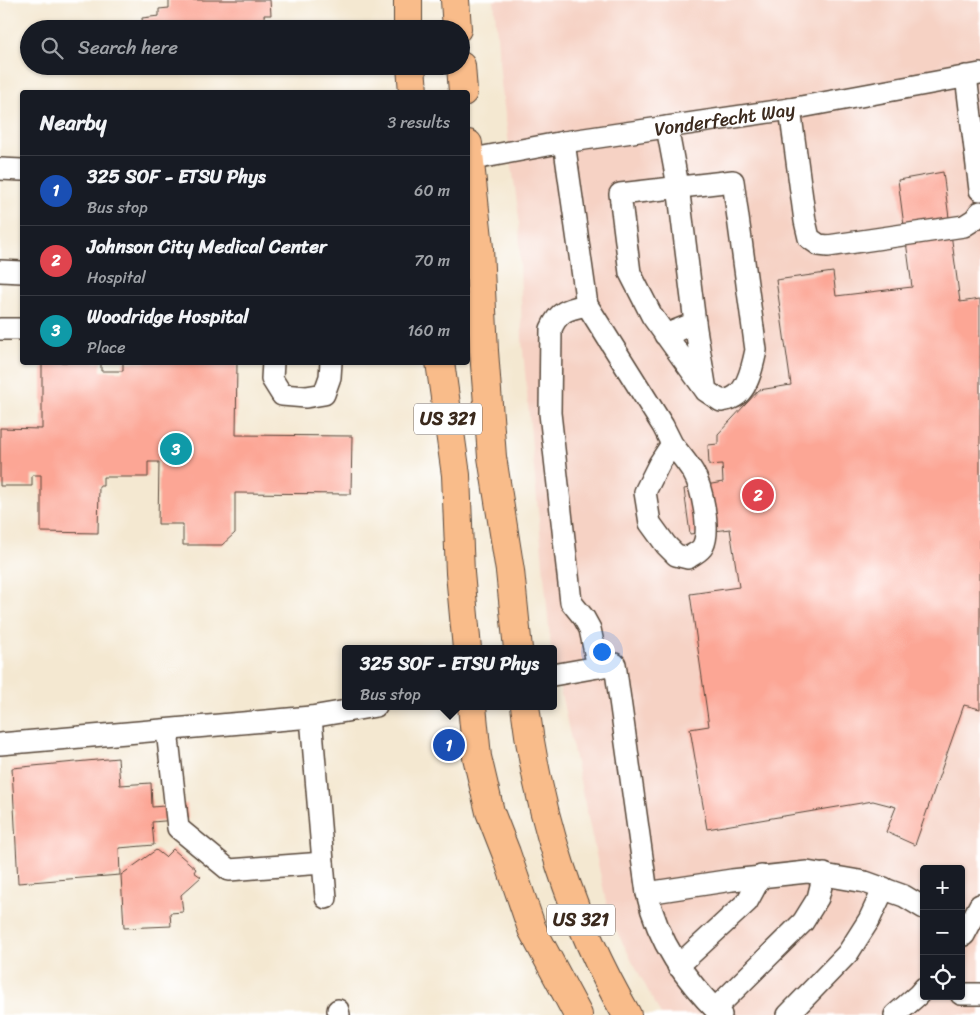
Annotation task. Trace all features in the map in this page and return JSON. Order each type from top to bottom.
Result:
[{"type":"highway","points":[[408,0],[408,20]]},
{"type":"highway","points":[[455,0],[456,20]]},
{"type":"highway","points":[[412,75],[413,90]]},
{"type":"highway","points":[[461,75],[463,90]]},
{"type":"highway","name":"US 321","points":[[470,172],[479,248],[492,457],[510,571],[518,645]]},
{"type":"highway","name":"US 321","points":[[440,365],[456,475],[460,573],[467,645]]},
{"type":"highway","name":"US 321","points":[[472,710],[477,757],[490,812],[532,929],[578,1015]]},
{"type":"highway","name":"US 321","points":[[526,710],[538,782],[563,872],[596,956],[627,1015]]},
{"type":"street","name":"Vonderfecht Way","points":[[470,155],[790,109],[973,75]]},
{"type":"street","points":[[973,75],[980,190]]},
{"type":"street","points":[[790,109],[805,222],[809,238],[819,245],[848,244],[964,226],[975,219],[980,212]]},
{"type":"street","points":[[667,127],[678,186],[695,324],[706,390]]},
{"type":"street","points":[[564,142],[587,305],[672,444],[694,473],[701,494],[706,533],[704,544],[699,551],[688,558],[676,554],[666,545],[650,523],[645,492],[659,464],[672,444]]},
{"type":"street","points":[[0,169],[20,170]]},
{"type":"street","points":[[733,181],[756,350],[747,384],[734,398],[720,401],[706,390],[652,316],[630,273],[620,194],[678,186],[733,181]]},
{"type":"street","points":[[0,271],[20,272]]},
{"type":"street","points":[[587,305],[570,309],[560,314],[551,329],[550,413],[571,602],[584,618],[607,666],[647,893],[651,912],[661,938],[678,966],[718,1012],[803,922],[818,898],[824,874]]},
{"type":"street","points":[[665,334],[695,324]]},
{"type":"street","points":[[0,329],[20,329]]},
{"type":"street","points":[[273,365],[272,379],[282,395],[306,397],[324,394],[330,377],[331,365]]},
{"type":"street","points":[[557,674],[607,666]]},
{"type":"street","points":[[0,744],[312,718],[355,710]]},
{"type":"street","points":[[312,718],[326,898]]},
{"type":"street","points":[[167,730],[178,828],[229,870],[323,863]]},
{"type":"street","points":[[647,893],[761,876],[807,872],[865,882],[904,896],[920,906]]},
{"type":"street","points":[[678,966],[747,902],[761,876]]},
{"type":"street","points":[[788,1015],[848,953],[869,920],[884,888]]},
{"type":"street","points":[[967,937],[980,905]]},
{"type":"street","points":[[965,994],[980,994]]},
{"type":"shaded area","points":[[494,0],[980,0],[980,1015],[661,1015],[610,919],[557,675],[557,645],[551,645],[522,340],[519,218],[501,84]]},
{"type":"building","points":[[169,0],[270,0],[271,15],[264,15],[264,20],[142,20],[142,18],[159,16],[159,9],[169,8]]},
{"type":"building","points":[[943,172],[960,302],[980,299],[980,709],[964,705],[915,845],[886,832],[896,807],[873,801],[707,829],[690,729],[709,726],[690,594],[739,587],[730,529],[690,534],[684,489],[723,482],[722,464],[709,465],[708,445],[718,444],[718,434],[759,390],[791,385],[776,280],[833,272],[836,296],[912,287],[898,180]]},
{"type":"building","points":[[42,365],[101,365],[101,371],[123,371],[123,365],[237,365],[236,435],[352,436],[351,494],[235,493],[235,533],[222,545],[183,545],[183,524],[158,524],[159,462],[148,462],[148,477],[103,477],[103,486],[99,486],[98,533],[41,532],[41,475],[32,475],[32,486],[0,486],[0,428],[42,429]]},
{"type":"building","points":[[118,758],[120,785],[151,783],[152,807],[187,804],[188,819],[152,822],[154,845],[119,848],[120,875],[18,883],[12,768]]},
{"type":"building","points":[[173,849],[196,869],[194,872],[201,877],[181,895],[183,912],[170,913],[171,926],[124,928],[121,875],[156,850],[165,857]]},
{"type":"place","name":"Woodridge Hospital","points":[[176,449]]},
{"type":"place","name":"Johnson City Medical Center","points":[[758,495]]},
{"type":"place","name":"325 SOF - ETSU Phys","points":[[449,745]]}]
